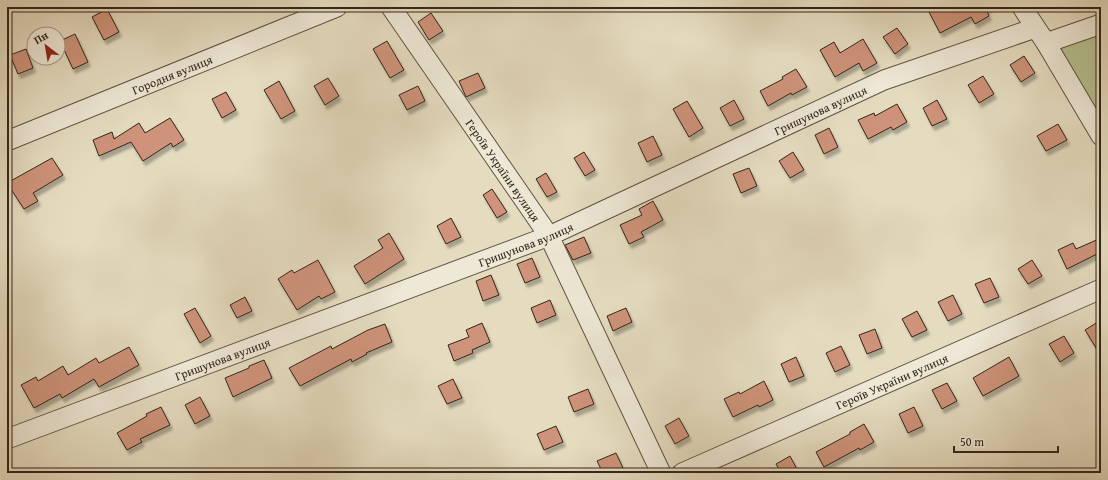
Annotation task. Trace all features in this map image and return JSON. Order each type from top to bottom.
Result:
[{"type":"street","name":"Городня вулиця","points":[[7,141],[337,7]]},
{"type":"street","name":"Героїв України вулиця","points":[[391,7],[549,236],[661,473]]},
{"type":"street","points":[[1022,7],[1101,136]]},
{"type":"street","name":"Гришунова вулиця","points":[[7,439],[549,236],[884,80],[1041,36],[1101,24]]},
{"type":"street","name":"Героїв України вулиця","points":[[682,473],[1101,289]]},
{"type":"green space","points":[[1101,33],[1101,119],[1058,49]]},
{"type":"building","points":[[935,7],[990,7],[986,9],[989,16],[975,24],[971,17],[940,33],[928,10]]},
{"type":"building","points":[[107,9],[119,32],[104,40],[92,17]]},
{"type":"building","points":[[431,13],[443,31],[429,40],[418,22]]},
{"type":"building","points":[[897,28],[908,44],[895,54],[883,37]]},
{"type":"building","points":[[75,34],[88,62],[73,69],[66,54],[66,38]]},
{"type":"building","points":[[863,39],[877,63],[863,71],[859,63],[835,77],[820,50],[834,42],[840,53]]},
{"type":"building","points":[[387,41],[404,70],[390,78],[373,49]]},
{"type":"building","points":[[26,49],[26,66],[32,66],[33,68],[18,74],[10,55]]},
{"type":"building","points":[[1024,56],[1035,73],[1021,82],[1010,65]]},
{"type":"building","points":[[796,69],[807,87],[792,95],[791,93],[768,106],[760,91],[783,79],[782,77]]},
{"type":"building","points":[[478,73],[485,88],[466,97],[459,81]]},
{"type":"building","points":[[983,76],[994,94],[979,103],[968,85]]},
{"type":"building","points":[[328,78],[339,96],[325,105],[314,86]]},
{"type":"building","points":[[279,81],[295,111],[281,119],[264,90]]},
{"type":"building","points":[[418,86],[425,101],[407,110],[399,95]]},
{"type":"building","points":[[226,92],[236,110],[222,118],[212,99]]},
{"type":"building","points":[[734,100],[744,119],[730,126],[720,108]]},
{"type":"building","points":[[937,100],[947,119],[932,126],[923,108]]},
{"type":"building","points":[[687,101],[703,128],[689,137],[673,109]]},
{"type":"building","points":[[897,104],[907,122],[893,130],[891,127],[868,139],[858,120],[874,113],[875,116]]},
{"type":"building","points":[[170,118],[184,140],[173,147],[171,143],[143,161],[131,142],[99,156],[93,140],[112,132],[114,139],[139,123],[145,133]]},
{"type":"building","points":[[1058,124],[1067,140],[1046,151],[1037,136]]},
{"type":"building","points":[[829,128],[838,147],[824,154],[815,135]]},
{"type":"building","points":[[653,136],[662,155],[647,162],[638,143]]},
{"type":"building","points":[[584,152],[595,170],[585,176],[574,158]]},
{"type":"building","points":[[793,152],[804,170],[790,178],[779,161]]},
{"type":"building","points":[[52,158],[63,175],[33,193],[38,201],[24,209],[7,183]]},
{"type":"building","points":[[749,168],[757,186],[741,193],[733,174]]},
{"type":"building","points":[[546,173],[557,192],[547,197],[536,179]]},
{"type":"building","points":[[492,189],[507,212],[497,218],[483,195]]},
{"type":"building","points":[[653,201],[663,220],[641,232],[644,237],[629,244],[620,225],[642,215],[639,209]]},
{"type":"building","points":[[451,218],[461,237],[446,244],[437,226]]},
{"type":"building","points":[[389,233],[404,259],[365,284],[354,266],[383,248],[378,240]]},
{"type":"building","points":[[584,237],[591,253],[573,260],[565,245]]},
{"type":"building","points":[[1101,238],[1101,252],[1067,269],[1058,250],[1073,243],[1076,249]]},
{"type":"building","points":[[532,258],[540,277],[525,283],[517,264]]},
{"type":"building","points":[[318,260],[335,292],[321,299],[319,296],[297,310],[278,279],[292,270],[294,273]]},
{"type":"building","points":[[1032,260],[1042,276],[1028,284],[1018,269]]},
{"type":"building","points":[[491,275],[499,295],[483,301],[476,281]]},
{"type":"building","points":[[990,278],[999,297],[984,303],[975,284]]},
{"type":"building","points":[[953,295],[962,314],[948,321],[938,302]]},
{"type":"building","points":[[245,297],[252,311],[237,318],[230,305]]},
{"type":"building","points":[[550,300],[556,315],[537,323],[531,308]]},
{"type":"building","points":[[195,308],[211,336],[200,343],[184,314]]},
{"type":"building","points":[[626,308],[632,322],[613,331],[607,316]]},
{"type":"building","points":[[917,311],[927,330],[912,337],[902,319]]},
{"type":"building","points":[[1101,320],[1101,356],[1085,330]]},
{"type":"building","points":[[482,323],[490,342],[472,350],[473,353],[454,361],[448,345],[469,337],[466,330]]},
{"type":"building","points":[[385,324],[392,342],[366,353],[367,354],[352,362],[351,359],[300,386],[289,368],[331,346],[332,349],[368,330]]},
{"type":"building","points":[[875,329],[882,348],[867,354],[859,335]]},
{"type":"building","points":[[1064,336],[1074,353],[1060,362],[1049,344]]},
{"type":"building","points":[[841,346],[850,365],[835,372],[826,353]]},
{"type":"building","points":[[129,347],[139,365],[99,387],[94,379],[62,398],[60,394],[34,408],[21,385],[36,377],[38,381],[63,366],[68,375],[96,358],[99,363]]},
{"type":"building","points":[[796,357],[804,376],[789,382],[781,364]]},
{"type":"building","points":[[1009,357],[1019,376],[983,396],[973,378]]},
{"type":"building","points":[[264,360],[272,378],[233,397],[225,378]]},
{"type":"building","points":[[453,379],[462,398],[447,404],[438,386]]},
{"type":"building","points":[[764,381],[773,400],[759,407],[758,405],[733,417],[724,399],[739,392],[740,394]]},
{"type":"building","points":[[947,383],[957,401],[942,409],[932,390]]},
{"type":"building","points":[[588,389],[594,404],[574,412],[568,397]]},
{"type":"building","points":[[200,397],[210,416],[195,424],[185,405]]},
{"type":"building","points":[[161,407],[170,425],[140,439],[142,442],[127,450],[117,433],[147,416],[146,414]]},
{"type":"building","points":[[914,407],[923,426],[908,433],[899,414]]},
{"type":"building","points":[[679,418],[689,436],[675,444],[665,426]]},
{"type":"building","points":[[864,424],[874,442],[860,450],[859,448],[824,467],[816,452],[850,434],[850,432]]},
{"type":"building","points":[[556,426],[563,442],[544,450],[537,434]]},
{"type":"building","points":[[616,453],[623,468],[610,473],[603,473],[597,461]]},
{"type":"building","points":[[790,456],[799,473],[781,473],[776,464]]}]
